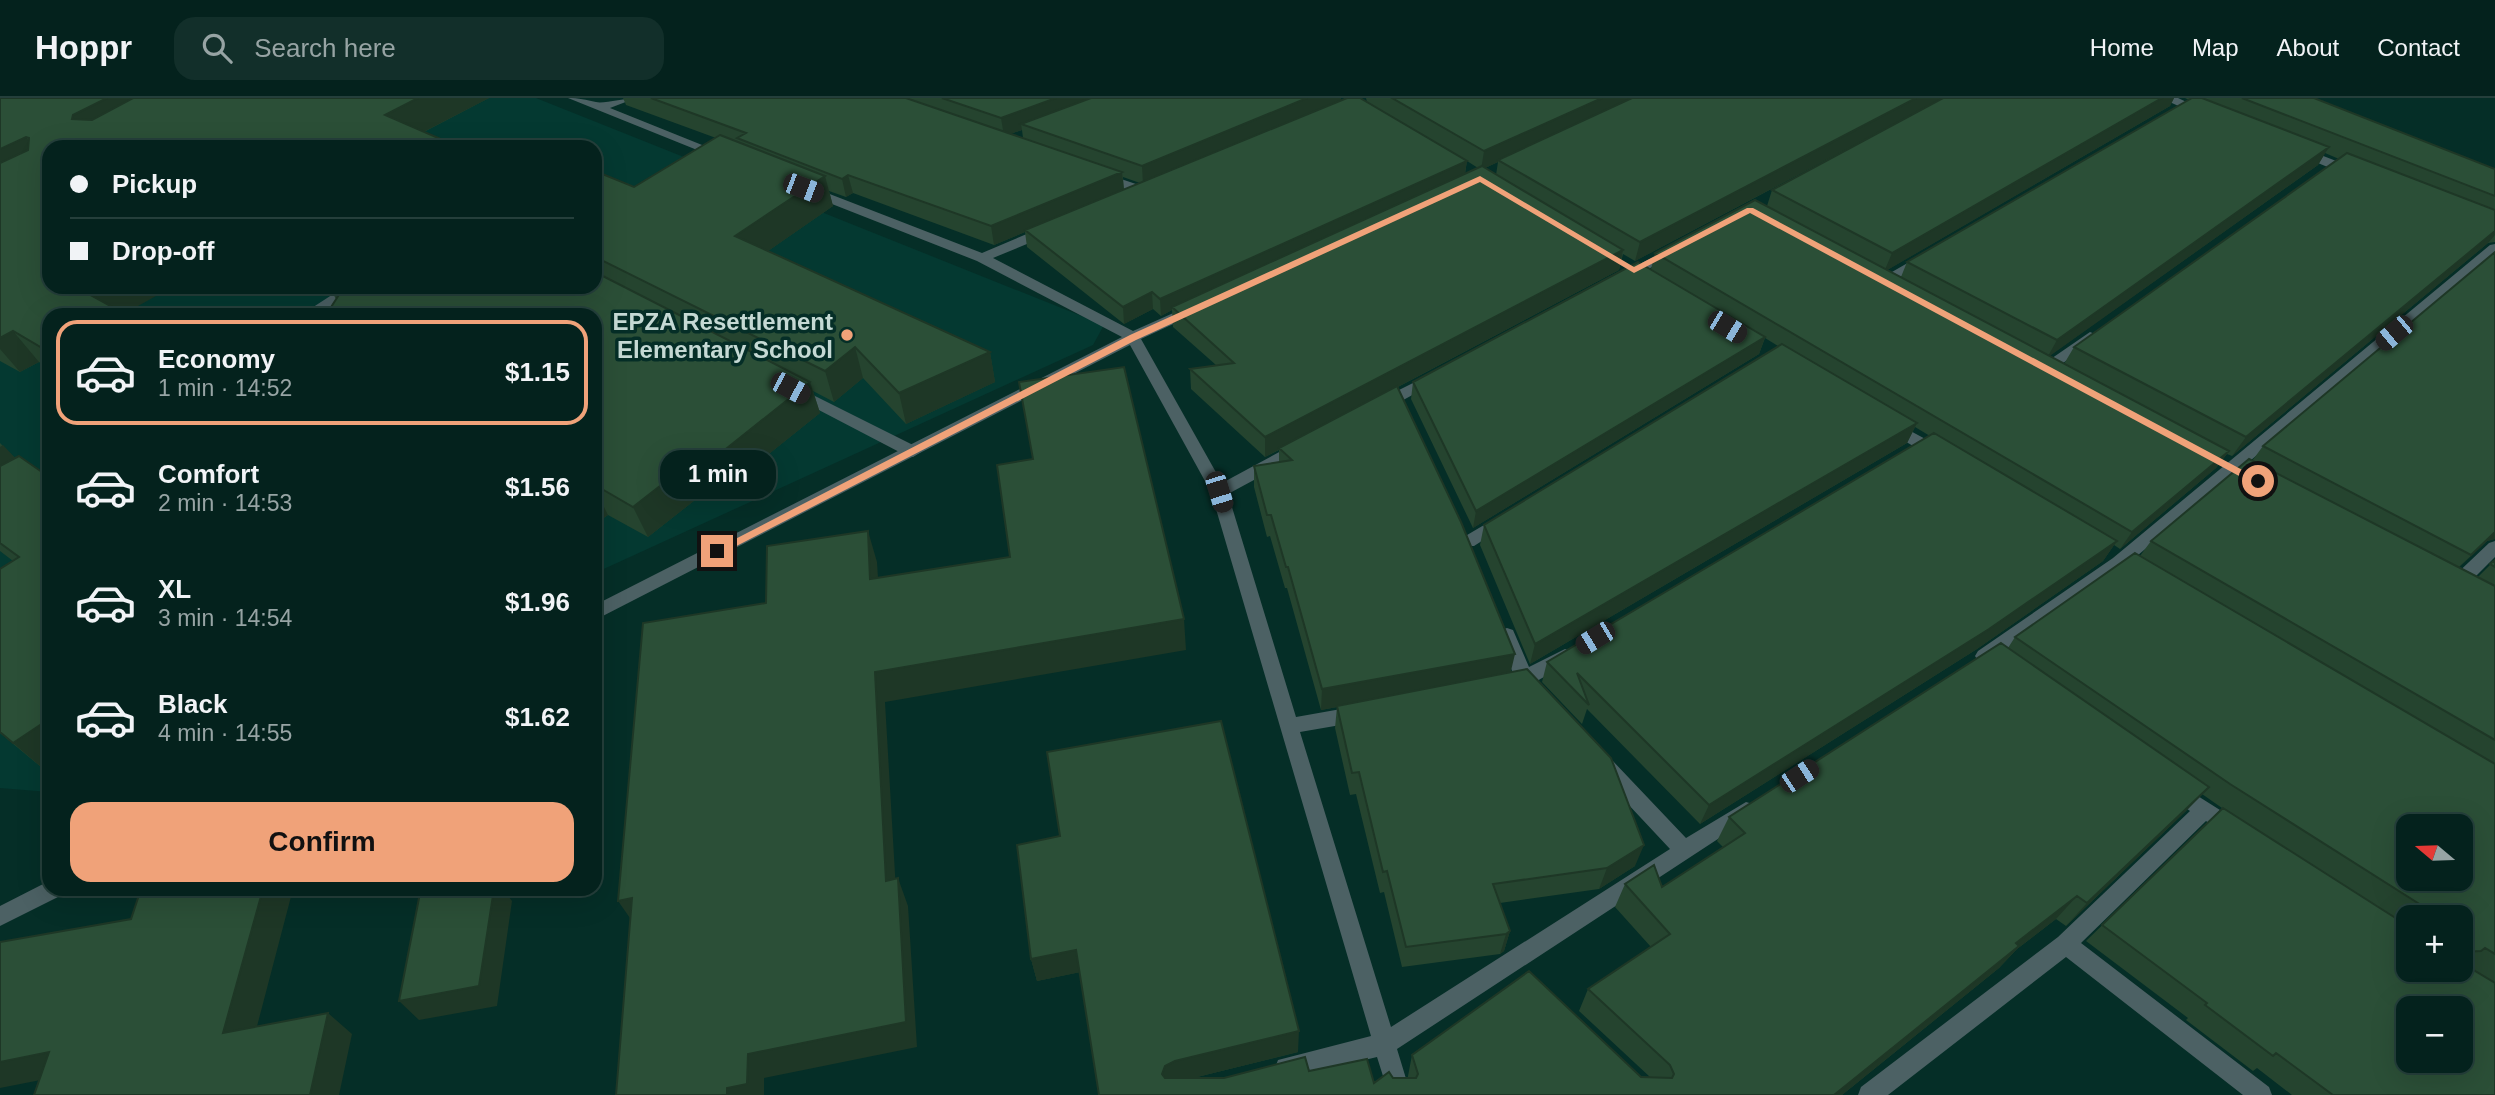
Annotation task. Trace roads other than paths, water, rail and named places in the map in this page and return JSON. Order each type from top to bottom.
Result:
[{"type":"street","points":[[574,98],[740,163]]},
{"type":"street","points":[[599,107],[630,98]]},
{"type":"street","points":[[2167,98],[2179,109],[2209,115]]},
{"type":"street","points":[[2283,144],[2327,168],[2370,179]]},
{"type":"street","points":[[1091,173],[1146,188],[1116,201]]},
{"type":"street","points":[[791,183],[982,258],[1133,338],[1219,492],[1400,1095]]},
{"type":"street","points":[[982,258],[1055,227]]},
{"type":"street","points":[[1611,283],[1692,240]]},
{"type":"street","points":[[2006,671],[1978,660],[2119,562],[2495,248]]},
{"type":"street","points":[[1885,280],[1933,252]]},
{"type":"street","points":[[320,308],[342,294]]},
{"type":"street","points":[[602,609],[1133,338],[1207,303]]},
{"type":"street","points":[[2047,368],[2102,329]]},
{"type":"street","points":[[1363,415],[1402,402],[1446,370]]},
{"type":"street","points":[[778,382],[912,452]]},
{"type":"street","points":[[1877,416],[1957,465]]},
{"type":"street","points":[[1219,492],[1315,440]]},
{"type":"street","points":[[1899,458],[1923,444]]},
{"type":"street","points":[[0,505],[42,479]]},
{"type":"street","points":[[1468,542],[1515,513]]},
{"type":"street","points":[[2454,586],[2495,547]]},
{"type":"street","points":[[1499,617],[1525,680],[1544,700]]},
{"type":"street","points":[[1494,689],[1525,680],[1584,645]]},
{"type":"street","points":[[1289,726],[1371,711]]},
{"type":"street","points":[[1591,750],[1684,850]]},
{"type":"street","points":[[2160,779],[2249,839]]},
{"type":"street","points":[[1268,1073],[1385,1044],[1507,962],[1765,798]]},
{"type":"street","points":[[1869,1095],[2066,944],[2204,810]]},
{"type":"street","points":[[0,916],[42,895]]},
{"type":"street","points":[[2066,944],[2261,1095]]},
{"type":"street","points":[[1507,962],[1527,981]]},
{"type":"place","name":"EPZA Resettlement Elementary School","points":[[847,335]]}]
